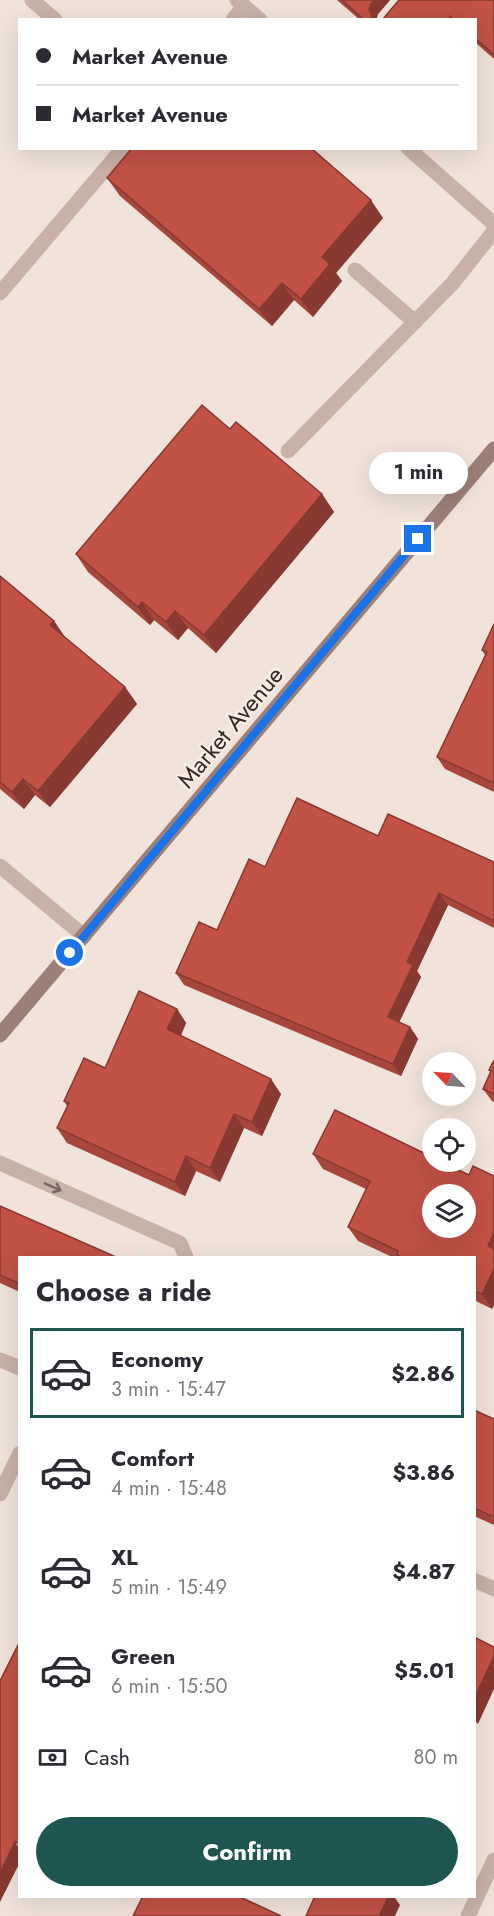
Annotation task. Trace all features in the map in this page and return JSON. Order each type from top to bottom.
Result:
[{"type":"street","points":[[32,0],[53,18]]},
{"type":"street","points":[[234,18],[241,3],[258,18]]},
{"type":"street","points":[[0,293],[121,150]]},
{"type":"street","points":[[410,150],[494,224]]},
{"type":"street","points":[[288,451],[452,284],[494,231]]},
{"type":"street","points":[[355,270],[416,322]]},
{"type":"street","name":"Market Avenue","points":[[0,1035],[494,448]]},
{"type":"street","points":[[0,866],[84,936]]},
{"type":"street","points":[[0,1163],[180,1243],[186,1256]]},
{"type":"street","points":[[0,1360],[18,1367]]},
{"type":"street","points":[[0,1494],[18,1457]]},
{"type":"street","points":[[476,1581],[494,1589]]},
{"type":"street","points":[[468,1916],[494,1860]]},
{"type":"building","points":[[342,0],[374,0],[369,9],[372,17],[375,18],[362,18]]},
{"type":"building","points":[[399,0],[494,0],[494,55],[477,40],[477,18],[452,18],[450,16],[449,18],[384,18]]},
{"type":"building","points":[[130,150],[313,150],[371,200],[322,257],[330,264],[301,299],[282,283],[259,309],[107,178]]},
{"type":"building","points":[[202,405],[230,429],[236,422],[322,494],[204,635],[175,611],[166,622],[142,602],[138,607],[76,554]]},
{"type":"building","points":[[0,576],[54,621],[50,625],[125,687],[38,791],[23,779],[12,792],[0,782]]},
{"type":"building","points":[[494,624],[494,783],[437,757],[487,652],[482,650]]},
{"type":"building","points":[[297,798],[378,836],[388,814],[494,862],[494,921],[439,893],[407,962],[413,965],[388,1017],[410,1027],[393,1064],[176,973],[199,922],[217,930],[249,859],[265,867]]},
{"type":"building","points":[[139,991],[177,1009],[167,1029],[271,1079],[252,1122],[234,1114],[210,1168],[186,1156],[175,1182],[57,1128],[69,1103],[64,1101],[84,1058],[105,1068]]},
{"type":"building","points":[[494,1060],[494,1094],[483,1089]]},
{"type":"building","points":[[335,1110],[422,1152],[422,1172],[463,1172],[469,1175],[470,1172],[476,1172],[476,1167],[494,1176],[494,1232],[488,1246],[494,1249],[494,1269],[482,1294],[476,1292],[476,1256],[400,1256],[397,1255],[398,1251],[348,1227],[370,1181],[313,1154]]},
{"type":"building","points":[[0,1206],[114,1256],[18,1256],[18,1283],[0,1275]]},
{"type":"building","points":[[476,1411],[494,1419],[494,1517],[476,1509]]},
{"type":"building","points":[[476,1638],[494,1647],[494,1656],[476,1695]]},
{"type":"building","points":[[18,1645],[18,1843],[15,1842],[0,1873],[0,1681]]},
{"type":"building","points":[[142,1898],[242,1898],[281,1916],[133,1916]]},
{"type":"building","points":[[314,1898],[388,1898],[379,1916],[306,1916]]},
{"type":"route","points":[[70,953],[418,539]]}]
